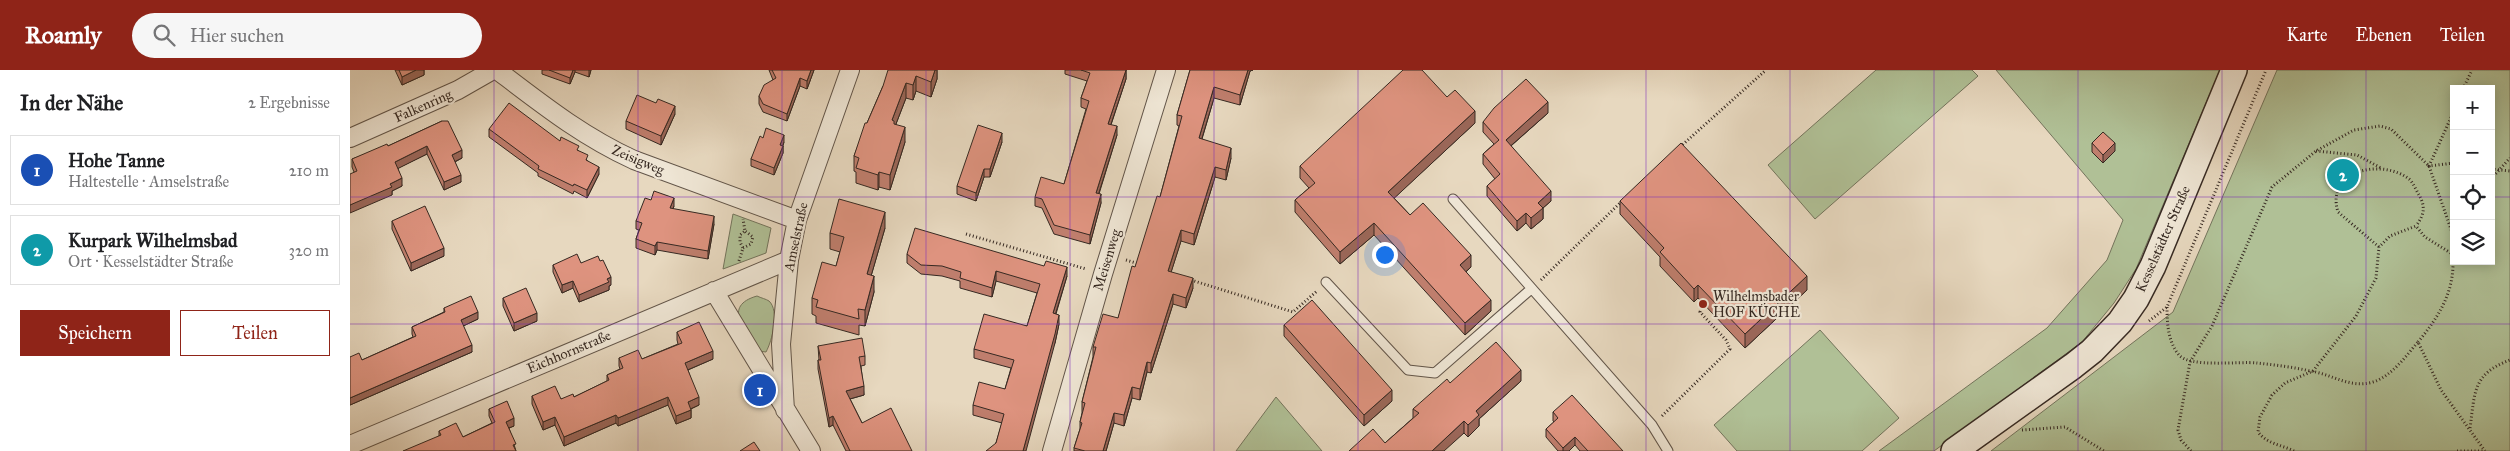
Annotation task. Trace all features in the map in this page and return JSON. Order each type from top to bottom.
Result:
[{"type":"main road","name":"Kesselstädter Straße","points":[[1954,451],[2066,371],[2092,350],[2120,322],[2136,299],[2154,266],[2234,70]]},
{"type":"street","name":"Falkenring","points":[[350,138],[458,90],[495,70]]},
{"type":"street","name":"Zeisigweg","points":[[495,70],[570,125],[610,149],[634,160],[796,220]]},
{"type":"street","name":"Amselstraße","points":[[785,410],[781,344],[788,260],[796,220],[850,70]]},
{"type":"street","name":"Meisenweg","points":[[1052,451],[1103,274],[1166,70]]},
{"type":"street","name":"Eichhornstraße","points":[[350,445],[788,260]]},
{"type":"street","name":"Amselstraße","points":[[714,291],[811,451]]},
{"type":"lane","points":[[1453,199],[1652,425],[1668,451]]},
{"type":"lane","points":[[1326,282],[1408,370],[1435,373],[1531,289]]},
{"type":"path","points":[[1679,148],[1766,70]]},
{"type":"path","points":[[2266,70],[2167,307],[2167,330],[2179,355],[2190,362],[2255,363],[2313,371],[2349,383],[2364,385],[2376,382],[2389,374],[2436,320],[2446,302],[2453,265]]},
{"type":"path","points":[[2466,85],[2472,70]]},
{"type":"path","points":[[2429,166],[2450,120]]},
{"type":"path","points":[[2191,451],[2181,440],[2178,430],[2190,362],[2212,326],[2272,187],[2316,151],[2354,130],[2380,126],[2391,129],[2429,166],[2450,226]]},
{"type":"path","points":[[2316,151],[2358,155],[2382,169]]},
{"type":"path","points":[[2494,175],[2510,158]]},
{"type":"path","points":[[2429,166],[2450,163]]},
{"type":"path","points":[[2294,451],[2270,442],[2258,432],[2260,417],[2272,395],[2285,383],[2313,371],[2356,316],[2376,278],[2378,247],[2390,236],[2416,226],[2423,216],[2423,203],[2410,180],[2397,172],[2382,169],[2366,170],[2347,177],[2338,187],[2335,194],[2338,212],[2343,219],[2363,232],[2378,247]]},
{"type":"path","points":[[2495,169],[2510,171]]},
{"type":"path","points":[[735,197],[745,231],[753,237],[751,244],[743,248]]},
{"type":"path","points":[[1531,289],[1623,200]]},
{"type":"path","points":[[2416,226],[2425,236],[2450,252]]},
{"type":"path","points":[[732,283],[743,248],[740,242],[740,235],[745,231]]},
{"type":"path","points":[[966,234],[1103,274]]},
{"type":"path","points":[[1109,254],[1145,266]]},
{"type":"path","points":[[1190,279],[1292,312],[1326,282]]},
{"type":"path","points":[[1652,425],[1730,349],[1726,340],[1700,312],[1703,304]]},
{"type":"path","points":[[2146,324],[2167,307]]},
{"type":"path","points":[[2418,342],[2441,390],[2485,451]]},
{"type":"path","points":[[2470,428],[2478,382],[2495,365],[2510,360]]},
{"type":"path","points":[[2012,430],[2065,427],[2104,451]]},
{"type":"path","points":[[2457,451],[2485,451]]},
{"type":"green space","points":[[1876,70],[1972,70],[1978,76],[1815,219],[1768,165]]},
{"type":"green space","points":[[1996,70],[2220,70],[2136,269],[2114,303],[2082,342],[1934,451],[1879,451],[2047,328],[2107,260],[2123,220]]},
{"type":"green space","points":[[2277,70],[2510,70],[2510,451],[1991,451],[2173,312]]},
{"type":"green space","points":[[733,214],[771,228],[766,253],[723,269]]},
{"type":"green space","points":[[757,296],[769,301],[774,312],[771,341],[766,352],[758,351],[740,319],[739,312],[741,306],[746,300]]},
{"type":"green space","points":[[1820,330],[1899,418],[1862,451],[1737,451],[1714,425]]},
{"type":"green space","points":[[1276,397],[1322,451],[1236,451]]},
{"type":"building","points":[[399,70],[416,70],[402,77]]},
{"type":"building","points":[[549,70],[573,70],[570,78]]},
{"type":"building","points":[[772,70],[811,70],[807,81],[800,78],[787,114],[763,104],[759,96],[764,85],[776,78]]},
{"type":"building","points":[[888,70],[935,70],[931,82],[916,76],[913,85],[906,83],[892,120],[894,124],[905,127],[890,175],[879,172],[878,175],[856,168],[859,158],[854,156],[865,123],[867,123]]},
{"type":"building","points":[[1081,70],[1126,70],[1108,124],[1117,126],[1096,193],[1101,194],[1090,235],[1054,225],[1042,199],[1035,197],[1041,177],[1064,184],[1089,101],[1081,98],[1090,73]]},
{"type":"building","points":[[1190,70],[1248,70],[1240,95],[1214,87],[1199,138],[1231,148],[1226,170],[1215,167],[1194,234],[1181,230],[1168,271],[1193,278],[1186,298],[1173,294],[1151,363],[1147,362],[1140,389],[1132,387],[1124,415],[1114,413],[1103,451],[1085,451],[1074,448],[1082,423],[1080,422],[1085,403],[1082,402],[1096,347],[1093,347],[1103,314],[1118,318],[1132,266],[1135,267],[1157,196],[1160,197],[1182,116],[1177,115]]},
{"type":"building","points":[[1403,70],[1422,70],[1447,97],[1455,90],[1475,111],[1388,192],[1410,215],[1423,203],[1471,255],[1460,265],[1491,300],[1465,323],[1374,223],[1340,252],[1295,200],[1315,183],[1300,166]]},
{"type":"building","points":[[1526,79],[1548,102],[1506,140],[1551,191],[1538,203],[1543,208],[1531,218],[1526,213],[1517,221],[1487,186],[1500,174],[1483,154],[1499,140],[1483,122],[1494,108]]},
{"type":"building","points":[[637,95],[656,103],[658,99],[675,106],[661,136],[626,121]]},
{"type":"building","points":[[509,103],[560,141],[561,137],[579,146],[577,150],[588,155],[586,160],[599,167],[587,190],[574,184],[573,186],[538,169],[539,166],[489,129]]},
{"type":"building","points":[[442,121],[448,121],[462,150],[452,155],[461,175],[444,182],[427,146],[395,162],[402,178],[390,184],[392,187],[350,205],[350,174],[357,171],[352,159],[387,144],[388,146]]},
{"type":"building","points":[[978,125],[1002,133],[990,169],[984,169],[976,193],[957,186]]},
{"type":"building","points":[[766,128],[784,135],[780,145],[783,146],[774,168],[751,159],[760,136],[763,138]]},
{"type":"building","points":[[2103,132],[2115,143],[2103,155],[2092,143]]},
{"type":"building","points":[[1681,143],[1807,276],[1745,334],[1698,285],[1694,289],[1660,252],[1664,248],[1620,201]]},
{"type":"building","points":[[654,191],[674,198],[670,208],[714,216],[708,251],[657,242],[655,246],[636,239],[642,223],[636,221],[645,198],[651,200]]},
{"type":"building","points":[[839,199],[885,212],[867,274],[874,276],[865,310],[858,309],[859,319],[816,307],[818,300],[812,298],[822,262],[836,266],[844,237],[830,233]]},
{"type":"building","points":[[425,206],[444,248],[411,263],[392,221]]},
{"type":"building","points":[[915,228],[1044,266],[1046,261],[1067,267],[1053,313],[1059,315],[1055,334],[1023,451],[986,451],[996,443],[1004,414],[973,405],[979,382],[1005,389],[1014,360],[974,349],[984,314],[1027,326],[1040,284],[996,271],[992,288],[960,278],[961,272],[942,266],[921,265],[907,254]]},
{"type":"building","points":[[577,254],[581,263],[598,256],[600,261],[603,260],[611,277],[607,279],[609,282],[579,295],[573,281],[562,285],[553,265]]},
{"type":"building","points":[[526,288],[537,313],[514,323],[503,298]]},
{"type":"building","points":[[471,296],[478,312],[461,320],[472,345],[350,398],[350,357],[359,353],[362,360],[416,336],[412,327],[445,312],[444,308]]},
{"type":"building","points":[[1312,300],[1392,390],[1364,415],[1284,325]]},
{"type":"building","points":[[699,322],[713,351],[685,363],[699,397],[688,402],[691,410],[676,416],[668,397],[618,418],[616,415],[564,437],[555,417],[543,422],[532,396],[555,386],[561,399],[573,394],[574,397],[609,380],[607,375],[623,368],[619,358],[638,350],[642,359],[682,343],[677,332]]},
{"type":"building","points":[[862,338],[865,356],[859,357],[864,386],[846,391],[862,423],[891,408],[912,451],[850,451],[833,416],[829,418],[818,360],[821,360],[818,346]]},
{"type":"building","points":[[1496,342],[1521,370],[1476,411],[1479,415],[1468,425],[1464,421],[1432,451],[1349,451],[1373,429],[1385,443],[1419,413],[1413,409],[1447,379],[1450,383]]},
{"type":"building","points":[[1572,395],[1623,451],[1588,451],[1575,437],[1563,448],[1546,429],[1558,418],[1553,412]]},
{"type":"building","points":[[507,401],[514,418],[506,422],[516,444],[513,445],[516,451],[403,451],[441,435],[439,431],[456,423],[463,437],[495,422],[489,409]]},
{"type":"building","points":[[754,442],[760,451],[740,451]]},
{"type":"place","name":"Kurpark Wilhelmsbad","points":[[2343,175]]},
{"type":"place","name":"Wilhelmsbader HOF KÜCHE","points":[[1703,304]]},
{"type":"place","name":"Hohe Tanne","points":[[760,390]]}]
